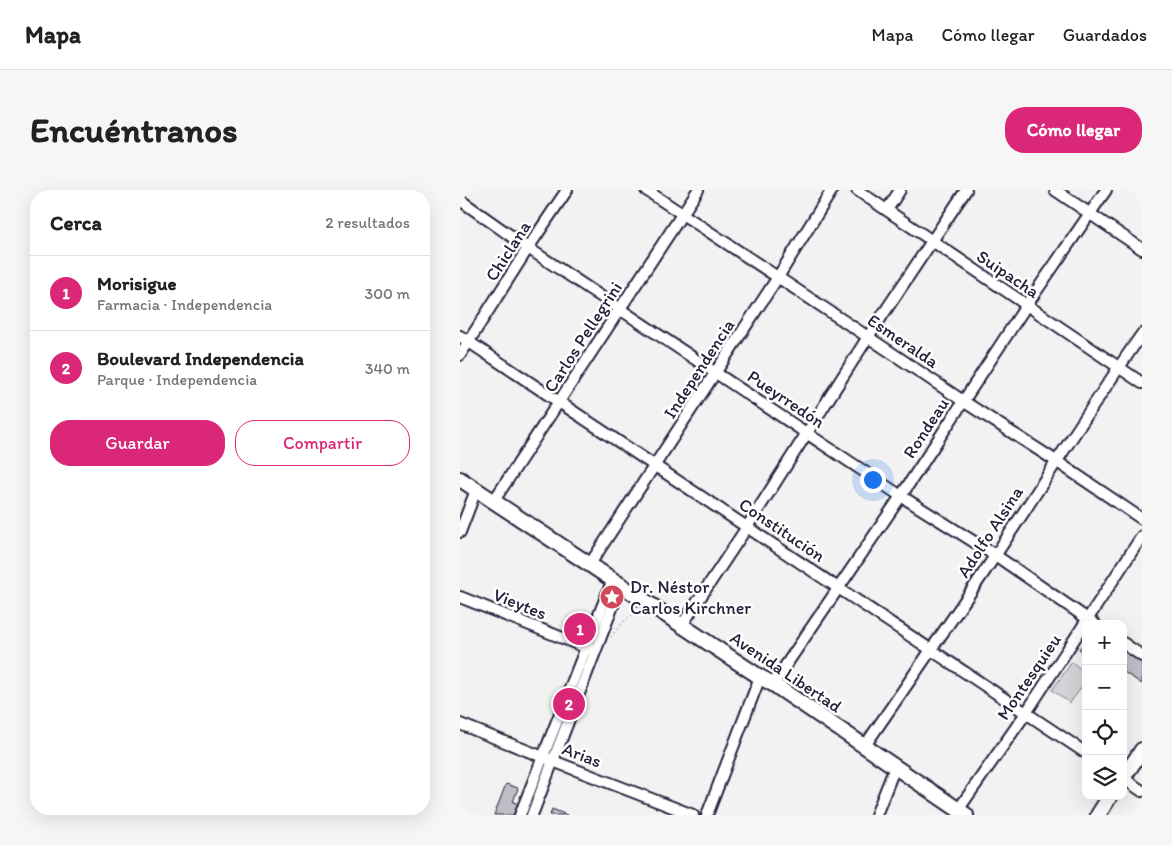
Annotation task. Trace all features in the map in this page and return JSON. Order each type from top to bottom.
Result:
[{"type":"main road","name":"Avenida Libertad","points":[[460,479],[962,812]]},
{"type":"main road","points":[[1127,772],[1142,750]]},
{"type":"main road","points":[[1098,815],[1107,800]]},
{"type":"street","name":"Chiclana","points":[[460,355],[464,339],[567,190]]},
{"type":"street","name":"Esmeralda","points":[[646,190],[1142,519]]},
{"type":"street","name":"Carlos Pellegrini","points":[[493,502],[698,190]]},
{"type":"street","name":"Independencia","points":[[590,564],[778,277],[832,190]]},
{"type":"street","name":"Suipacha","points":[[857,190],[1142,383]]},
{"type":"street","points":[[887,210],[900,190]]},
{"type":"street","points":[[682,625],[868,337],[966,190]]},
{"type":"street","points":[[1055,190],[1142,249]]},
{"type":"street","name":"Rondeau","points":[[706,815],[766,681],[839,588],[1026,306],[1106,190]]},
{"type":"street","name":"Pueyrredón","points":[[460,200],[528,248],[901,496],[995,555],[1090,620]]},
{"type":"street","name":"Adolfo Alsina","points":[[864,747],[1142,334]]},
{"type":"street","name":"Constitución","points":[[464,339],[1082,750]]},
{"type":"street","points":[[460,532],[476,490]]},
{"type":"street","name":"Montesquieu","points":[[1092,620],[1142,536]]},
{"type":"street","points":[[532,815],[596,652],[617,582]]},
{"type":"street","points":[[520,815],[586,648],[617,582]]},
{"type":"street","name":"Vieytes","points":[[460,597],[596,652]]},
{"type":"street","name":"Montesquieu","points":[[962,812],[1026,713],[1082,634]]},
{"type":"street","points":[[1127,646],[1142,656]]},
{"type":"street","name":"Arias","points":[[460,724],[693,815]]},
{"type":"street","points":[[876,815],[895,767]]},
{"type":"street","points":[[1127,781],[1142,790]]},
{"type":"path","points":[[600,640],[607,642],[623,623],[634,614],[642,615],[647,602]]},
{"type":"shaded area","points":[[1072,662],[1082,670],[1082,686],[1070,703],[1052,690]]},
{"type":"building","points":[[1127,653],[1142,662],[1142,684],[1127,674]]},
{"type":"building","points":[[506,784],[518,788],[513,802],[519,804],[514,815],[494,815]]},
{"type":"building","points":[[552,809],[567,815],[550,815]]},
{"type":"place","name":"Dr. Néstor Carlos Kirchner","points":[[612,597]]},
{"type":"place","name":"Morisigue","points":[[580,629]]},
{"type":"place","name":"Boulevard Independencia","points":[[569,704]]}]
